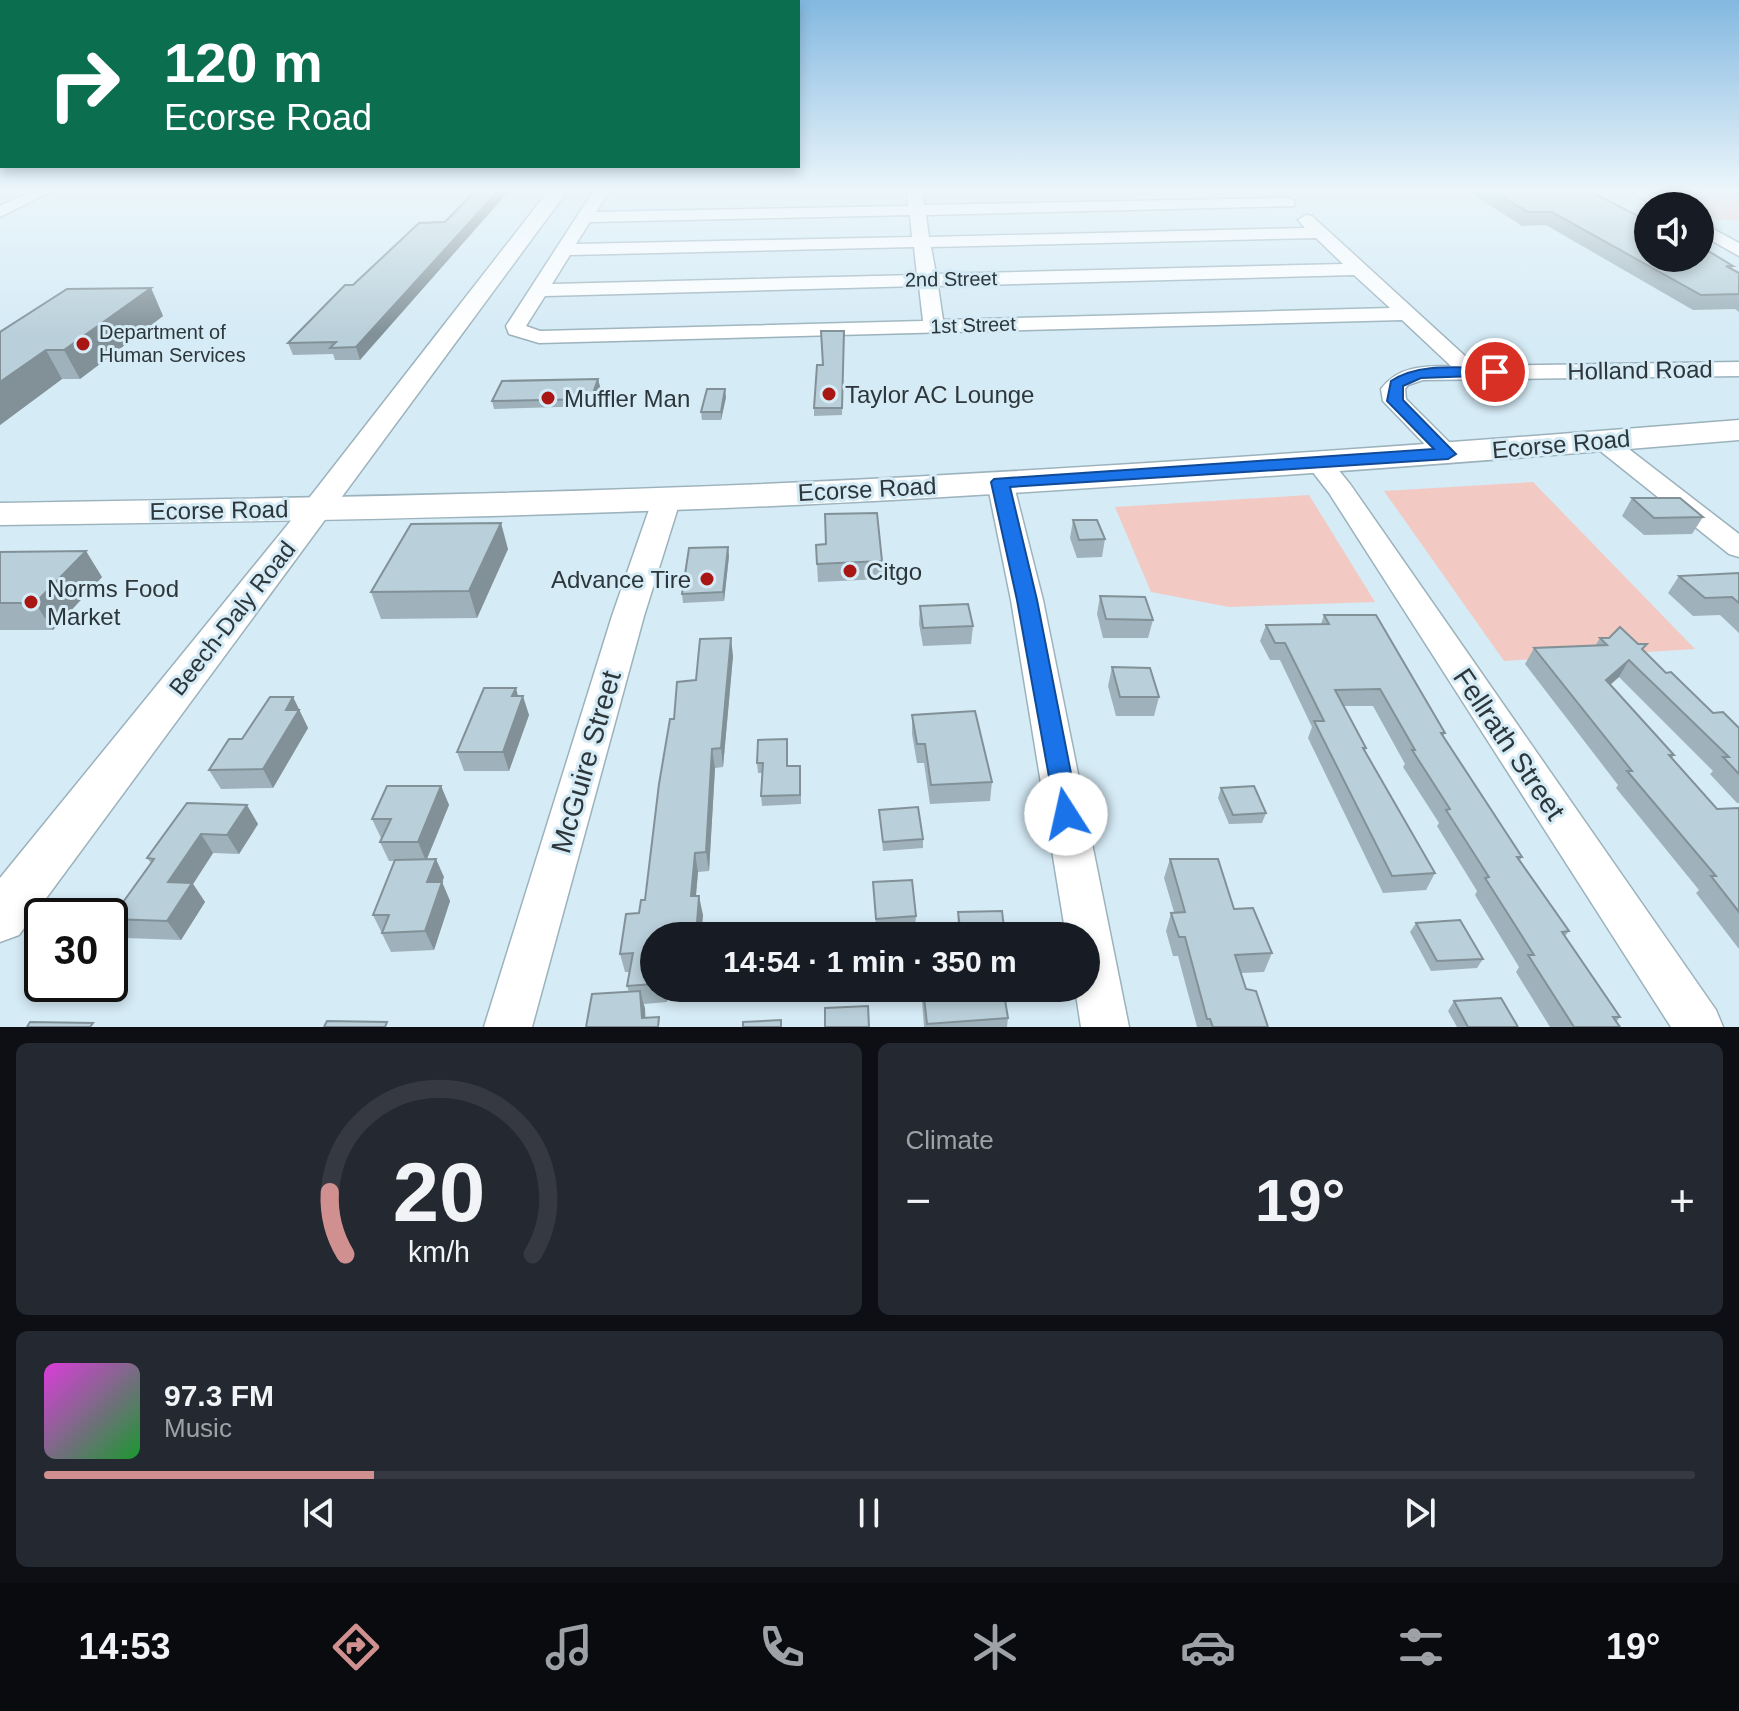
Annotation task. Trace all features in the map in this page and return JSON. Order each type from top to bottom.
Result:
[{"type":"main road","name":"Ecorse Road","points":[[0,514],[318,509],[667,498],[1000,482],[1448,454],[1737,428]]},
{"type":"street","name":"Beech-Daly Road","points":[[0,918],[318,509],[523,238]]},
{"type":"street","points":[[542,290],[574,238]]},
{"type":"street","points":[[921,238],[934,326]]},
{"type":"street","points":[[567,250],[1102,238]]},
{"type":"street","points":[[1325,238],[1470,372]]},
{"type":"street","points":[[1718,238],[1739,251]]},
{"type":"street","name":"2nd Street","points":[[542,290],[1359,269]]},
{"type":"street","name":"1st Street","points":[[542,290],[516,330],[539,337],[1407,314]]},
{"type":"street","name":"Holland Road","points":[[1448,454],[1395,401],[1393,389],[1400,380],[1421,373],[1739,369]]},
{"type":"street","points":[[1603,441],[1739,548]]},
{"type":"street","name":"Fellrath Street","points":[[1318,462],[1340,490],[1699,1027]]},
{"type":"street","points":[[1000,482],[1027,600],[1105,1027]]},
{"type":"street","name":"McGuire Street","points":[[508,1027],[636,589],[667,498]]},
{"type":"shaded area","points":[[1533,482],[1695,649],[1504,661],[1384,491]]},
{"type":"shaded area","points":[[1309,495],[1375,602],[1229,607],[1151,592],[1115,507]]},
{"type":"building","points":[[403,238],[455,238],[356,347],[330,348],[336,342],[288,343],[345,285],[353,285]]},
{"type":"building","points":[[1599,238],[1634,238],[1634,258]]},
{"type":"building","points":[[1714,254],[1739,273],[1739,294],[1701,295],[1660,272],[1714,272]]},
{"type":"building","points":[[151,288],[64,350],[46,350],[0,382],[0,332],[67,289]]},
{"type":"building","points":[[821,331],[844,331],[842,408],[814,408],[817,365],[823,365]]},
{"type":"building","points":[[598,379],[591,399],[492,401],[502,381]]},
{"type":"building","points":[[707,389],[725,389],[721,412],[701,412]]},
{"type":"building","points":[[1632,498],[1680,498],[1703,517],[1654,518]]},
{"type":"building","points":[[877,513],[882,561],[817,564],[816,545],[826,544],[825,514]]},
{"type":"building","points":[[1073,520],[1097,520],[1105,539],[1079,540]]},
{"type":"building","points":[[501,523],[469,591],[371,592],[411,524]]},
{"type":"building","name":"Advance Tire","points":[[728,547],[723,592],[682,594],[689,548]]},
{"type":"building","points":[[86,551],[35,603],[0,603],[0,552]]},
{"type":"building","points":[[1739,573],[1739,603],[1732,597],[1705,598],[1679,576]]},
{"type":"building","points":[[1100,596],[1145,597],[1153,620],[1106,619]]},
{"type":"building","points":[[968,604],[973,626],[923,628],[920,606]]},
{"type":"building","points":[[1324,615],[1376,615],[1445,733],[1441,733],[1522,857],[1517,857],[1569,931],[1562,932],[1620,1017],[1613,1017],[1620,1027],[1574,1027],[1528,955],[1534,955],[1485,878],[1489,877],[1446,810],[1450,809],[1412,750],[1415,750],[1380,689],[1335,690],[1366,748],[1363,748],[1435,873],[1392,876],[1314,721],[1324,721],[1285,643],[1275,643],[1266,625],[1329,624]]},
{"type":"building","points":[[1620,627],[1638,644],[1647,644],[1642,649],[1713,713],[1723,712],[1739,728],[1739,774],[1723,757],[1729,757],[1629,660],[1606,680],[1674,755],[1669,755],[1717,809],[1739,808],[1739,912],[1711,876],[1716,876],[1627,771],[1632,771],[1534,648],[1607,645],[1600,638],[1609,638]]},
{"type":"building","points":[[731,638],[721,748],[712,749],[706,852],[695,853],[691,896],[699,896],[697,922],[640,922],[640,985],[627,986],[633,953],[620,954],[626,914],[639,913],[641,900],[645,900],[659,784],[670,719],[674,719],[677,682],[696,680],[700,639]]},
{"type":"building","points":[[1112,667],[1150,668],[1159,697],[1120,697]]},
{"type":"building","points":[[484,688],[516,688],[512,696],[523,696],[503,752],[457,752]]},
{"type":"building","points":[[270,697],[293,697],[286,710],[299,710],[263,769],[209,770],[229,739],[242,739]]},
{"type":"building","points":[[975,711],[992,782],[931,785],[925,744],[917,744],[912,715]]},
{"type":"building","points":[[787,739],[787,766],[800,766],[800,795],[761,796],[763,763],[757,763],[758,740]]},
{"type":"building","points":[[387,786],[441,786],[418,842],[380,842],[391,819],[372,819]]},
{"type":"building","points":[[1254,786],[1266,813],[1233,815],[1221,788]]},
{"type":"building","points":[[187,803],[247,805],[227,835],[201,834],[168,882],[192,883],[167,921],[128,920],[126,898],[154,859],[147,858]]},
{"type":"building","points":[[918,807],[923,839],[883,842],[879,810]]},
{"type":"building","points":[[436,859],[427,882],[442,882],[425,931],[382,933],[389,915],[373,915],[395,860]]},
{"type":"building","points":[[1170,859],[1218,859],[1234,909],[1253,908],[1272,953],[1235,955],[1246,989],[1256,991],[1268,1027],[1213,1027],[1207,1019],[1185,937],[1179,937],[1171,913],[1185,912]]},
{"type":"building","points":[[912,880],[916,916],[876,919],[873,882]]},
{"type":"building","points":[[1002,911],[1003,922],[959,922],[958,912]]},
{"type":"building","points":[[1460,920],[1483,959],[1437,961],[1416,923]]},
{"type":"building","points":[[640,991],[642,1018],[659,1017],[658,1027],[586,1027],[592,994]]},
{"type":"building","points":[[1501,998],[1518,1027],[1468,1027],[1454,1001]]},
{"type":"building","points":[[925,1002],[1005,1002],[1008,1018],[927,1024]]},
{"type":"building","points":[[868,1006],[869,1027],[825,1027],[825,1008]]},
{"type":"building","points":[[781,1020],[781,1027],[743,1027],[743,1022]]},
{"type":"building","points":[[327,1021],[387,1022],[385,1027],[324,1027]]},
{"type":"building","points":[[30,1022],[93,1023],[90,1027],[27,1027]]},
{"type":"place","name":"Department of Human Services","points":[[83,344]]},
{"type":"place","name":"Taylor AC Lounge","points":[[829,394]]},
{"type":"place","name":"Muffler Man","points":[[548,398]]},
{"type":"place","name":"Citgo","points":[[850,571]]},
{"type":"place","name":"Advance Tire","points":[[707,579]]},
{"type":"place","name":"Norms Food Market","points":[[31,602]]},
{"type":"route","points":[[1066,814],[1027,600],[1000,482],[1448,454],[1403,411],[1395,401],[1393,389],[1400,380],[1421,373],[1495,372]]}]
